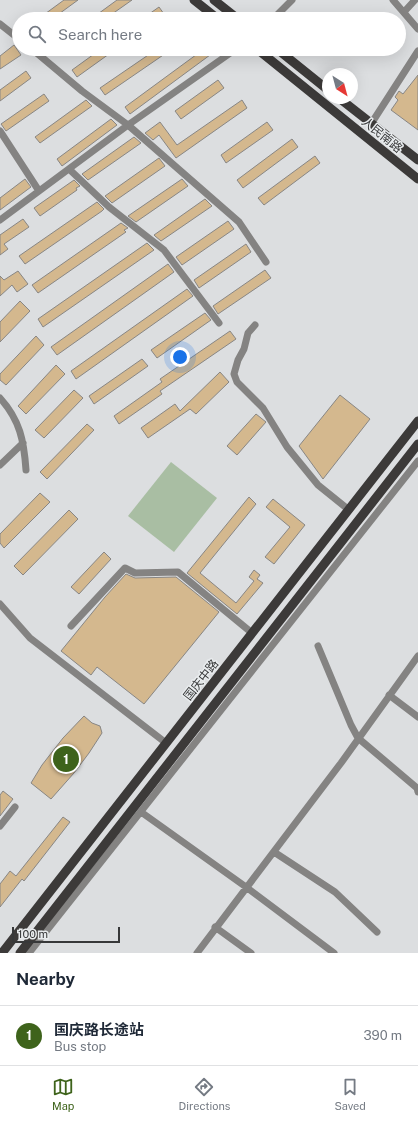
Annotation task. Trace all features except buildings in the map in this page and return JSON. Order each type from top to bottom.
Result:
[{"type":"main road","points":[[194,0],[209,12]]},
{"type":"main road","points":[[214,0],[229,12]]},
{"type":"main road","name":"人民南路","points":[[265,56],[418,179]]},
{"type":"main road","points":[[285,56],[322,85]]},
{"type":"main road","points":[[346,104],[418,160]]},
{"type":"main road","name":"国庆中路","points":[[2,953],[418,421]]},
{"type":"main road","points":[[20,953],[418,444]]},
{"type":"street","points":[[280,12],[292,0]]},
{"type":"street","points":[[392,0],[404,12],[415,0]]},
{"type":"street","points":[[406,14],[418,29]]},
{"type":"street","points":[[0,24],[12,33]]},
{"type":"street","points":[[371,124],[418,51]]},
{"type":"street","points":[[40,56],[82,91],[128,125],[239,222],[266,262]]},
{"type":"street","points":[[0,220],[128,125],[226,56]]},
{"type":"street","points":[[0,131],[39,191]]},
{"type":"street","points":[[69,169],[109,207],[164,250],[219,323]]},
{"type":"street","points":[[255,325],[248,333],[244,348],[238,360],[234,374],[237,382],[263,408],[287,446],[318,485],[349,510]]},
{"type":"street","points":[[0,398],[8,406],[15,417],[21,433],[26,470]]},
{"type":"street","points":[[0,465],[23,443]]},
{"type":"street","points":[[29,953],[418,461]]},
{"type":"street","points":[[71,626],[124,568],[135,574],[178,572],[252,633]]},
{"type":"street","points":[[0,604],[30,638],[166,743]]},
{"type":"street","points":[[318,646],[351,725],[358,738],[416,788],[418,792]]},
{"type":"street","points":[[197,953],[274,852],[418,656]]},
{"type":"street","points":[[389,695],[418,717]]},
{"type":"street","points":[[0,826],[15,807]]},
{"type":"street","points":[[141,812],[246,887],[334,953]]},
{"type":"street","points":[[274,852],[335,892],[377,932]]},
{"type":"street","points":[[215,928],[251,953]]},
{"type":"green space","points":[[171,462],[217,498],[174,552],[128,516]]},
{"type":"place","name":"国庆路长途站","points":[[66,759]]}]
